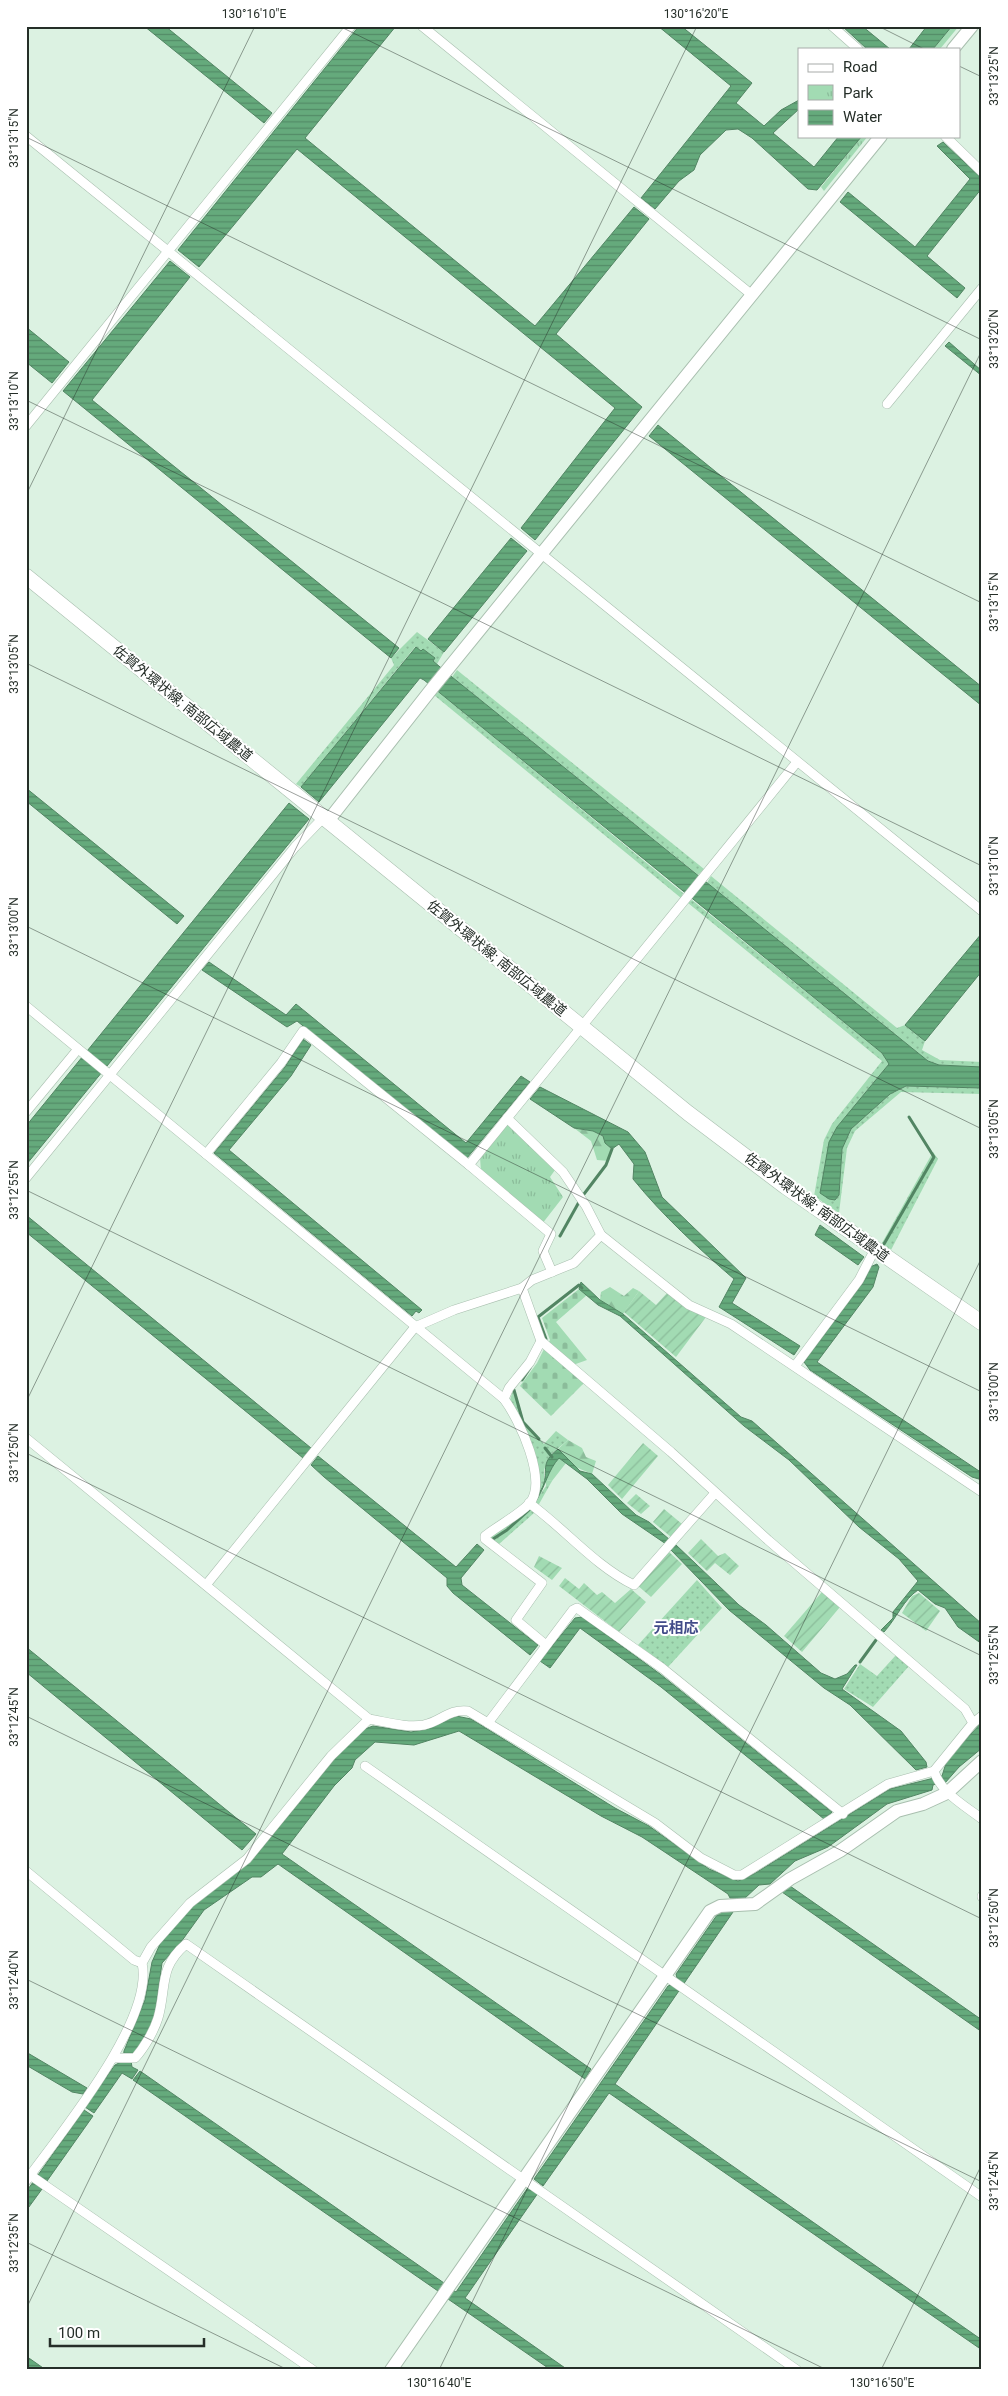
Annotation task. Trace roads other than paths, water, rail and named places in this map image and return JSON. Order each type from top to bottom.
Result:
[{"type":"main road","name":"佐賀外環状線; 南部広域農道","points":[[26,576],[688,1113],[786,1187],[982,1323]]},
{"type":"street","points":[[26,426],[351,26]]},
{"type":"street","points":[[422,26],[752,295]]},
{"type":"street","points":[[832,26],[857,48]]},
{"type":"street","points":[[954,48],[972,26]]},
{"type":"street","points":[[26,136],[982,911]]},
{"type":"street","points":[[26,1178],[295,846],[326,819],[879,138]]},
{"type":"street","points":[[947,138],[982,172]]},
{"type":"street","points":[[887,404],[982,288]]},
{"type":"street","points":[[469,1165],[797,762]]},
{"type":"street","points":[[26,1006],[504,1400],[531,1452],[536,1478],[534,1494],[529,1503],[485,1536],[485,1539],[542,1583],[516,1620],[546,1645]]},
{"type":"street","points":[[206,1154],[281,1063],[303,1031],[551,1234],[543,1251],[552,1272]]},
{"type":"street","points":[[26,1112],[79,1050]]},
{"type":"street","points":[[507,1118],[563,1172],[586,1206],[601,1235],[689,1305],[731,1324],[982,1492]]},
{"type":"street","points":[[206,1585],[415,1328],[454,1310],[522,1288],[532,1280],[574,1263],[601,1235]]},
{"type":"street","points":[[795,1366],[859,1280],[875,1249]]},
{"type":"street","points":[[522,1288],[541,1341],[965,1709],[973,1723]]},
{"type":"street","points":[[504,1400],[509,1388],[530,1362],[541,1341]]},
{"type":"street","points":[[26,1438],[369,1719],[410,1726],[426,1724],[455,1710],[468,1711],[655,1824],[701,1858],[734,1875],[742,1875],[843,1814],[888,1784],[939,1782],[982,1761]]},
{"type":"street","points":[[529,1503],[553,1520],[618,1577],[634,1585],[715,1493]]},
{"type":"street","points":[[488,1722],[573,1610],[577,1608],[584,1611],[662,1668],[843,1814]]},
{"type":"street","points":[[391,2370],[667,1977],[710,1911],[720,1906],[755,1904],[790,1879],[840,1851],[897,1811],[923,1804],[939,1782],[973,1723],[982,1716]]},
{"type":"street","points":[[314,2370],[44,2184],[31,2178],[122,2058],[145,1976],[142,1963],[151,1947],[190,1903],[247,1859],[331,1756],[369,1719]]},
{"type":"street","points":[[364,1766],[982,2197]]},
{"type":"street","points":[[939,1782],[982,1820]]},
{"type":"street","points":[[26,1871],[134,1960],[142,1963]]},
{"type":"street","points":[[122,2058],[135,2058],[142,2051],[158,2018],[167,1968],[177,1952],[186,1944],[797,2370]]},
{"type":"water","points":[[144,26],[165,26],[272,113],[264,123]]},
{"type":"water","points":[[359,26],[396,26],[305,138],[535,326],[634,207],[649,219],[556,334],[642,407],[535,540],[521,528],[615,408],[297,149],[199,267],[178,250]]},
{"type":"water","points":[[658,26],[681,26],[752,83],[736,103],[764,126],[781,110],[798,101],[798,110],[773,133],[814,167],[837,138],[860,138],[817,190],[808,189],[752,138],[738,129],[726,130],[700,155],[694,170],[679,181],[655,209],[641,198],[731,86]]},
{"type":"water","points":[[842,26],[862,26],[889,48],[866,48]]},
{"type":"water","points":[[927,26],[952,26],[934,48],[910,48]]},
{"type":"water","points":[[943,142],[982,179],[982,188],[927,256],[965,288],[957,298],[840,202],[848,192],[915,247],[970,179],[937,146]]},
{"type":"water","points":[[170,261],[190,277],[92,400],[399,648],[391,658],[63,391]]},
{"type":"water","points":[[26,327],[69,362],[52,383],[26,362]]},
{"type":"water","points":[[949,342],[982,371],[982,376],[945,346]]},
{"type":"water","points":[[658,425],[982,687],[982,706],[649,436]]},
{"type":"water","points":[[511,538],[527,551],[444,652],[428,639]]},
{"type":"water","points":[[416,647],[421,651],[423,649],[435,658],[433,661],[452,677],[928,1061],[939,1065],[982,1067],[982,1088],[906,1086],[890,1094],[851,1129],[842,1149],[839,1195],[835,1200],[829,1199],[820,1193],[829,1142],[837,1127],[889,1064],[882,1053],[424,680],[420,678],[319,802],[301,787]]},
{"type":"water","points":[[26,788],[184,916],[177,924],[26,801]]},
{"type":"water","points":[[289,803],[309,819],[26,1165],[26,1126]]},
{"type":"water","points":[[982,933],[982,971],[925,1041],[905,1025]]},
{"type":"water","points":[[209,962],[286,1015],[296,1004],[466,1143],[521,1076],[530,1082],[467,1158],[297,1021],[287,1027],[202,970]]},
{"type":"water","points":[[303,1039],[311,1045],[291,1076],[229,1150],[422,1310],[419,1313],[416,1311],[412,1316],[214,1153],[285,1067]]},
{"type":"water","points":[[540,1087],[628,1132],[645,1152],[662,1197],[746,1278],[732,1303],[800,1346],[794,1355],[719,1307],[734,1279],[681,1231],[644,1193],[633,1179],[634,1164],[619,1144],[612,1149],[605,1143],[603,1136],[593,1131],[574,1128],[530,1099]]},
{"type":"water","points":[[26,1215],[311,1448],[303,1458],[26,1232]]},
{"type":"water","points":[[820,1225],[864,1257],[858,1265],[815,1235]]},
{"type":"water","points":[[877,1264],[879,1267],[873,1287],[817,1362],[982,1473],[982,1480],[972,1477],[810,1370],[804,1362],[865,1280],[870,1267]]},
{"type":"water","points":[[581,1282],[600,1300],[623,1314],[741,1417],[752,1421],[982,1624],[982,1644],[958,1627],[945,1608],[935,1604],[918,1590],[908,1599],[884,1632],[881,1630],[893,1618],[893,1612],[918,1581],[899,1559],[859,1527],[789,1460],[744,1426],[620,1316],[598,1305],[579,1289]]},
{"type":"water","points":[[558,1449],[580,1471],[592,1474],[636,1515],[649,1522],[670,1540],[666,1544],[622,1514],[587,1479],[559,1458],[536,1501],[545,1480],[546,1463]]},
{"type":"water","points":[[318,1456],[456,1567],[477,1544],[484,1550],[461,1578],[462,1585],[538,1645],[530,1655],[453,1593],[447,1586],[447,1578],[311,1465]]},
{"type":"water","points":[[675,1544],[739,1605],[766,1625],[821,1673],[835,1679],[847,1674],[857,1665],[842,1689],[901,1731],[926,1762],[927,1767],[916,1770],[850,1705],[824,1688],[729,1610],[671,1550]]},
{"type":"water","points":[[582,1617],[660,1674],[832,1812],[824,1819],[661,1687],[580,1628],[550,1668],[540,1661],[575,1618]]},
{"type":"water","points":[[26,1647],[256,1834],[242,1850],[26,1672]]},
{"type":"water","points":[[456,1716],[471,1719],[615,1808],[649,1826],[709,1869],[738,1881],[754,1874],[890,1789],[942,1776],[947,1760],[982,1722],[982,1748],[959,1767],[945,1783],[944,1781],[933,1785],[932,1790],[887,1804],[828,1847],[795,1861],[770,1884],[759,1885],[744,1899],[730,1898],[728,1894],[642,1837],[601,1816],[459,1731],[414,1745],[375,1742],[355,1760],[352,1768],[334,1786],[282,1854],[591,2069],[585,2079],[278,1864],[261,1877],[252,1877],[204,1910],[181,1942],[162,1963],[154,2022],[137,2051],[130,2055],[132,2067],[138,2070],[132,2079],[122,2073],[94,2113],[85,2107],[115,2065],[123,2061],[124,2051],[145,2000],[152,1962],[160,1944],[192,1906],[253,1859],[333,1761],[362,1730],[373,1726],[411,1732],[427,1729]]},
{"type":"water","points":[[790,1886],[982,2020],[982,2032],[782,1892]]},
{"type":"water","points":[[723,1911],[733,1912],[615,2084],[982,2340],[982,2350],[609,2093],[543,2186],[534,2179],[668,1986],[677,1978],[676,1974],[717,1915]]},
{"type":"water","points":[[26,2052],[87,2088],[83,2094],[72,2092],[26,2065]]},
{"type":"water","points":[[140,2071],[444,2283],[438,2291],[133,2080]]},
{"type":"water","points":[[84,2110],[93,2116],[47,2181],[44,2179],[39,2186],[42,2189],[26,2211],[26,2192]]},
{"type":"water","points":[[529,2186],[538,2193],[465,2298],[568,2370],[551,2370],[448,2299],[453,2290],[456,2292]]},
{"type":"water","points":[[26,2356],[46,2370],[26,2368]]},
{"type":"waterway","points":[[884,1244],[934,1157],[909,1117]]},
{"type":"waterway","points":[[584,1194],[606,1165],[612,1149]]},
{"type":"waterway","points":[[560,1236],[579,1202]]},
{"type":"waterway","points":[[546,1339],[538,1317],[579,1285],[582,1288]]},
{"type":"waterway","points":[[522,1380],[530,1368]]},
{"type":"waterway","points":[[514,1390],[523,1422],[539,1439]]},
{"type":"waterway","points":[[545,1448],[552,1457]]},
{"type":"waterway","points":[[493,1539],[507,1530],[529,1510]]},
{"type":"waterway","points":[[860,1662],[876,1640]]},
{"type":"district","name":"元相応","points":[[676,1628]]}]
